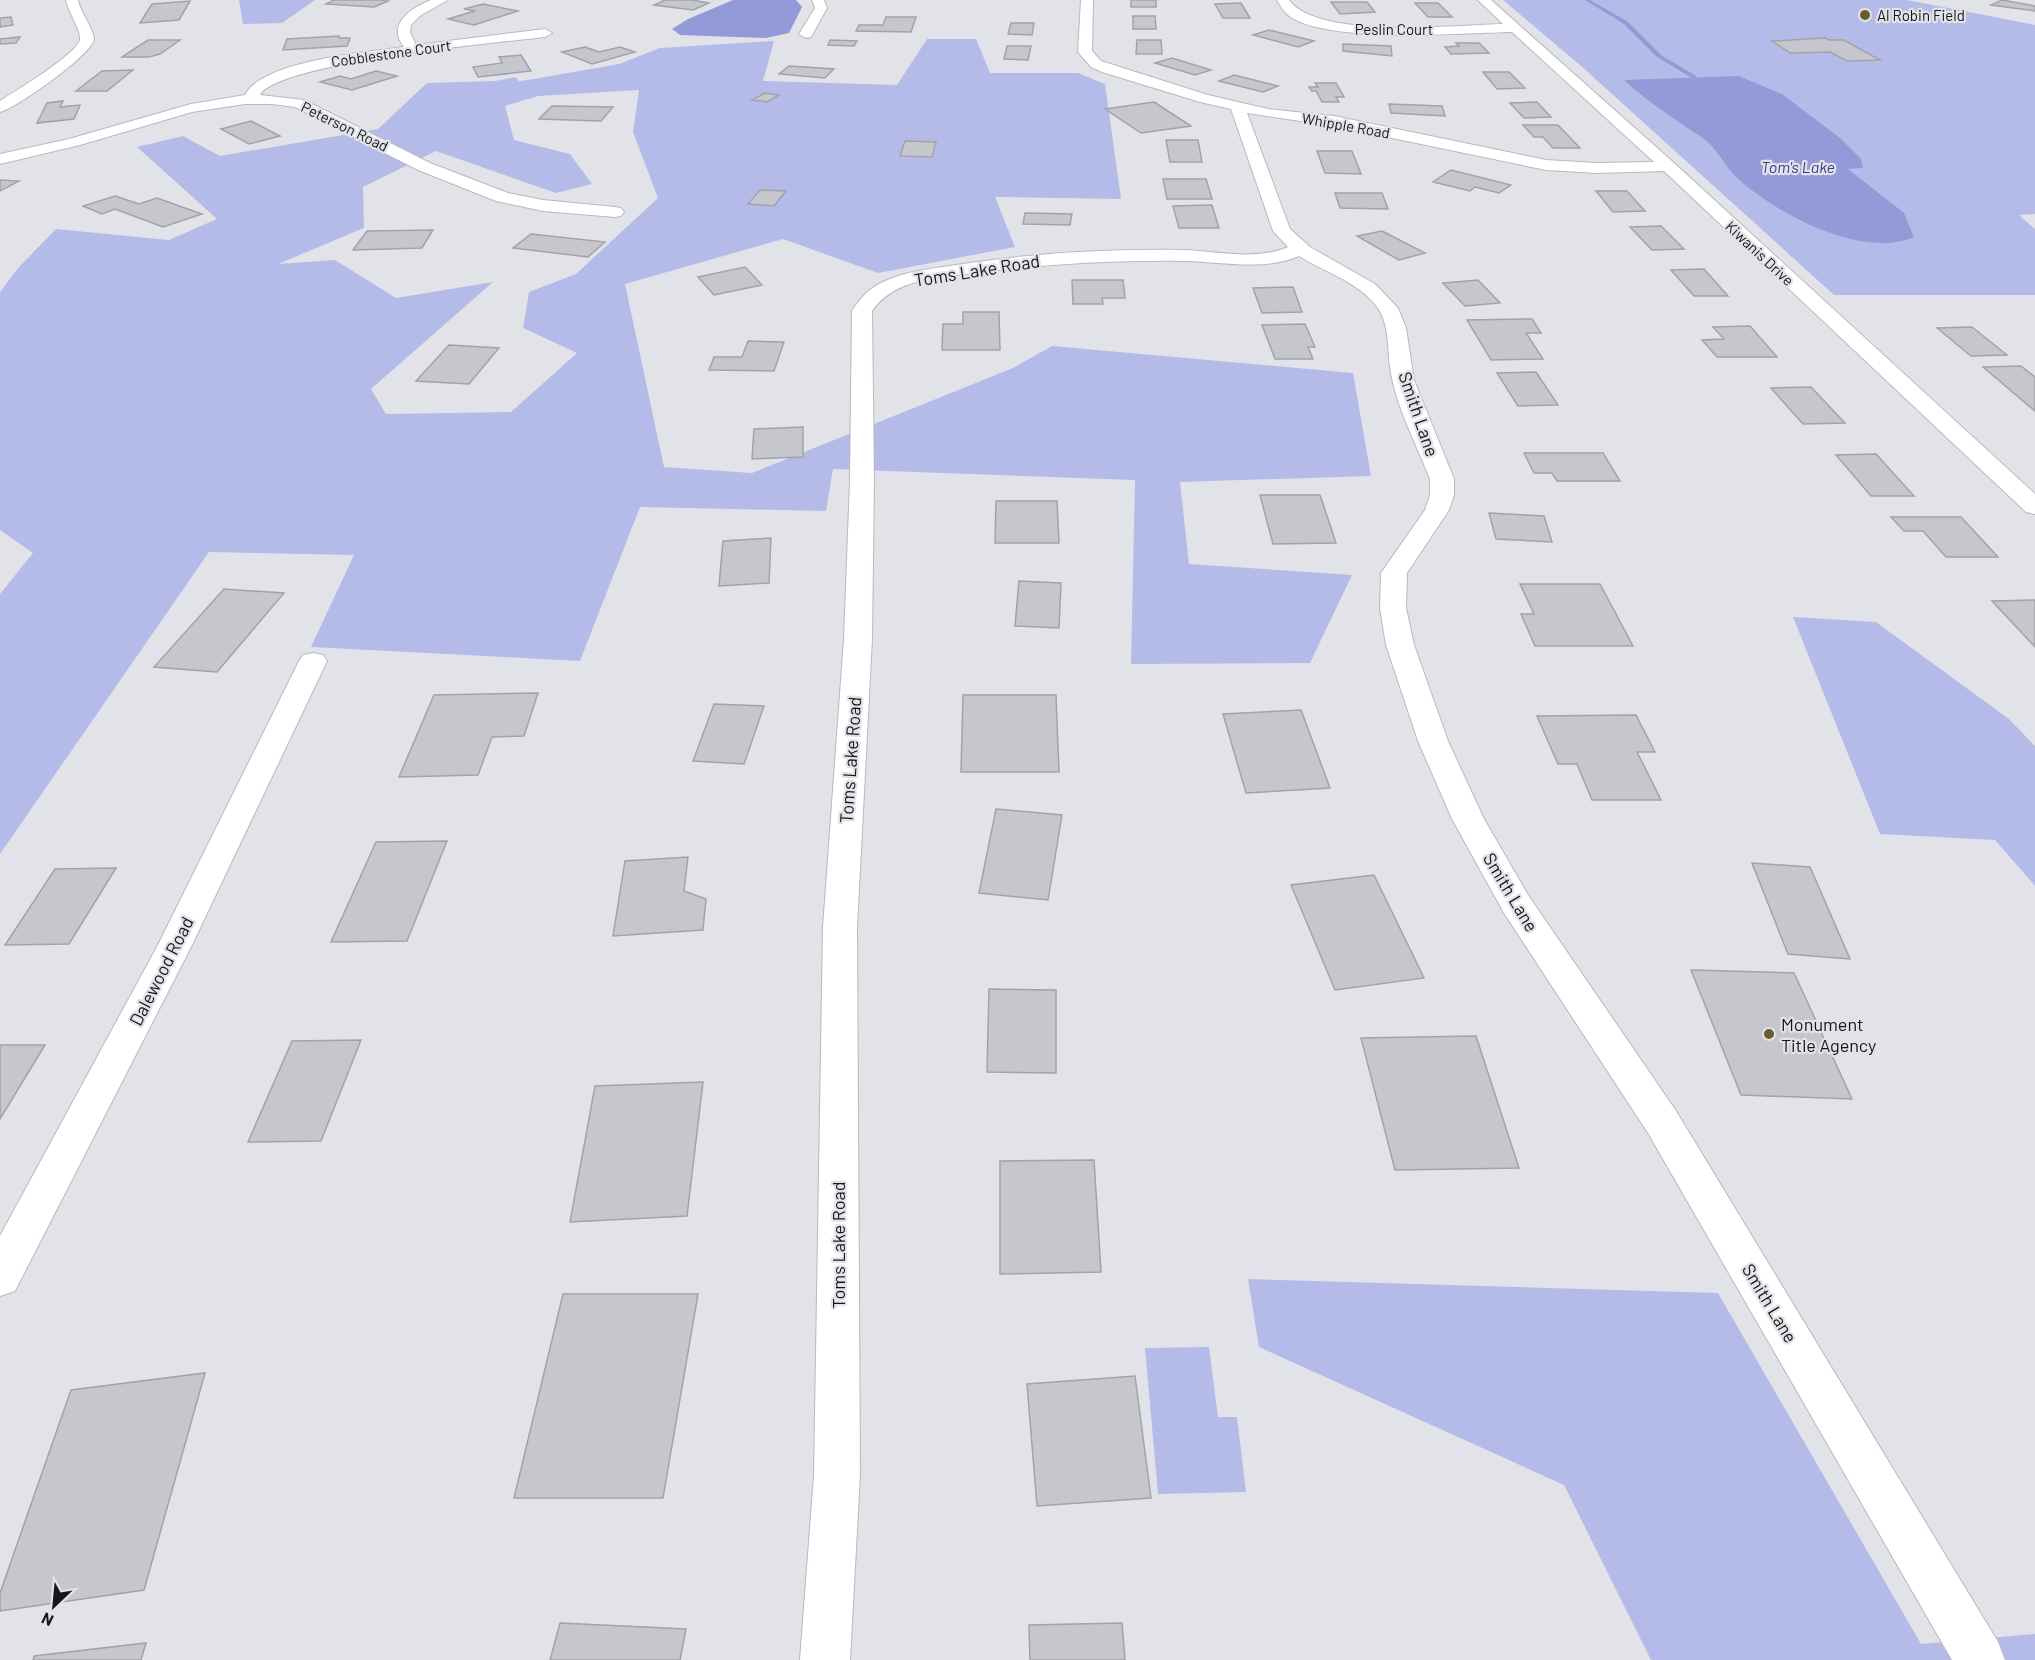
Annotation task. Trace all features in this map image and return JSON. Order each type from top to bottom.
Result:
[{"type":"street","points":[[0,108],[55,71],[79,52],[85,44],[87,37],[75,15],[72,0]]},
{"type":"street","points":[[413,49],[406,42],[403,34],[406,20],[423,8],[442,0]]},
{"type":"street","points":[[807,34],[821,8],[818,0]]},
{"type":"street","name":"Whipple Road","points":[[1087,0],[1085,52],[1096,64],[1237,106],[1334,121],[1546,165],[1597,168],[1668,166]]},
{"type":"street","name":"Peslin Court","points":[[1283,0],[1297,16],[1321,24],[1345,28],[1515,28]]},
{"type":"street","name":"Kiwanis Drive","points":[[1484,0],[1668,166],[2035,507]]},
{"type":"street","name":"Cobblestone Court","points":[[250,100],[256,88],[292,70],[327,62],[545,33]]},
{"type":"street","name":"Peterson Road","points":[[0,159],[219,103],[277,100],[299,103],[427,167],[503,198],[534,204],[615,212]]},
{"type":"street","name":"Smith Lane","points":[[1237,106],[1282,231],[1299,249],[1365,285],[1386,306],[1398,330],[1403,378],[1442,480],[1442,495],[1437,510],[1394,573],[1394,608],[1400,645],[1433,741],[1468,819],[1516,904],[1662,1122],[1980,1660]]},
{"type":"street","name":"Toms Lake Road","points":[[825,1660],[837,1475],[840,927],[858,639],[862,480],[862,311],[880,291],[903,281],[925,275],[996,264],[1082,256],[1260,259],[1283,256],[1299,249]]},
{"type":"street","name":"Dalewood Road","points":[[0,1277],[175,945],[313,661]]},
{"type":"shaded area","points":[[239,0],[315,0],[282,23],[243,24]]},
{"type":"shaded area","points":[[1503,0],[1907,0],[2035,25],[2035,214],[2019,215],[2035,229],[2035,295],[1834,295],[1581,66]]},
{"type":"shaded area","points":[[927,39],[976,39],[990,73],[1078,73],[1105,84],[1121,199],[995,197],[1015,247],[878,273],[783,239],[625,284],[664,467],[752,473],[1013,368],[1052,346],[1353,373],[1371,476],[1180,482],[1189,564],[1352,575],[1310,663],[1131,664],[1135,480],[833,469],[826,511],[640,507],[580,661],[311,647],[354,555],[209,552],[0,854],[0,594],[33,553],[0,530],[0,292],[19,267],[56,229],[169,240],[217,219],[137,147],[183,136],[220,156],[378,129],[427,83],[495,81],[515,77],[519,81],[528,80],[619,64],[660,48],[774,41],[763,81],[897,85]],"holes":[[[639,90],[633,132],[658,198],[576,274],[529,292],[523,328],[577,353],[511,412],[386,414],[371,389],[493,282],[396,298],[335,260],[278,264],[364,228],[363,187],[436,151],[556,193],[592,184],[570,154],[514,140],[505,106],[538,96]]]},
{"type":"shaded area","points":[[1793,617],[1876,622],[2009,719],[2035,746],[2035,886],[1995,840],[1880,834]]},
{"type":"shaded area","points":[[1248,1279],[1718,1293],[1921,1644],[2035,1634],[2035,1660],[1651,1660],[1564,1485],[1259,1347]]},
{"type":"shaded area","points":[[1209,1347],[1218,1417],[1237,1417],[1246,1492],[1158,1494],[1145,1348]]},
{"type":"water","points":[[733,0],[796,0],[802,7],[789,33],[766,38],[680,35],[672,29],[688,19]]},
{"type":"water","name":"Tom's Lake","points":[[1739,76],[1782,94],[1840,138],[1861,159],[1863,168],[1848,169],[1904,213],[1914,237],[1893,242],[1869,242],[1819,229],[1794,217],[1751,190],[1731,172],[1706,140],[1653,104],[1624,80]]},
{"type":"building","points":[[334,0],[388,1],[374,7],[326,4]]},
{"type":"building","points":[[665,0],[692,0],[709,3],[693,10],[654,5]]},
{"type":"building","points":[[1131,0],[1156,0],[1156,7],[1131,7]]},
{"type":"building","points":[[2002,0],[2035,6],[2035,11],[1991,5]]},
{"type":"building","points":[[190,1],[179,20],[140,23],[152,4]]},
{"type":"building","points":[[1331,2],[1367,2],[1375,12],[1340,14]]},
{"type":"building","points":[[1241,3],[1250,18],[1223,18],[1215,4]]},
{"type":"building","points":[[1415,3],[1438,3],[1452,17],[1428,17]]},
{"type":"building","points":[[483,4],[518,11],[474,25],[448,19],[475,11],[464,9]]},
{"type":"building","points":[[1133,16],[1155,16],[1156,29],[1133,29]]},
{"type":"building","points":[[11,17],[13,25],[0,27],[0,18]]},
{"type":"building","points":[[886,17],[916,17],[911,32],[856,31],[859,25],[883,25]]},
{"type":"building","points":[[1011,23],[1034,23],[1032,35],[1008,34]]},
{"type":"building","points":[[1269,30],[1314,41],[1298,47],[1253,35]]},
{"type":"building","points":[[339,36],[339,38],[350,38],[347,46],[283,50],[287,39]]},
{"type":"building","points":[[20,37],[16,43],[0,44],[0,39]]},
{"type":"building","points":[[1825,38],[1844,40],[1880,60],[1847,61],[1830,52],[1790,53],[1772,41]]},
{"type":"building","points":[[148,40],[180,40],[160,54],[149,57],[122,57]]},
{"type":"building","points":[[830,40],[857,41],[854,46],[828,45]]},
{"type":"building","points":[[1137,40],[1161,40],[1162,54],[1136,54]]},
{"type":"building","points":[[1456,43],[1479,43],[1489,53],[1451,54],[1445,47],[1459,46]]},
{"type":"building","points":[[1343,44],[1391,46],[1392,56],[1343,51]]},
{"type":"building","points":[[1007,46],[1031,46],[1028,60],[1004,59]]},
{"type":"building","points":[[585,47],[599,52],[620,47],[635,52],[592,64],[562,52]]},
{"type":"building","points":[[521,55],[531,71],[478,77],[473,67],[502,63],[499,57]]},
{"type":"building","points":[[1172,58],[1211,70],[1195,75],[1155,63]]},
{"type":"building","points":[[789,66],[834,69],[825,78],[779,74]]},
{"type":"building","points":[[133,70],[107,91],[76,91],[102,71]]},
{"type":"building","points":[[376,71],[397,76],[352,90],[320,82],[340,76],[351,79]]},
{"type":"building","points":[[1483,72],[1509,72],[1525,88],[1497,89]]},
{"type":"building","points":[[1234,75],[1278,86],[1263,92],[1219,81]]},
{"type":"building","points":[[1315,83],[1336,83],[1344,97],[1336,97],[1339,102],[1322,102],[1316,91],[1312,91],[1309,87],[1318,87]]},
{"type":"building","points":[[765,93],[779,95],[767,102],[752,100]]},
{"type":"building","points":[[63,101],[60,107],[80,105],[74,119],[37,123],[47,103]]},
{"type":"building","points":[[1154,102],[1191,126],[1141,133],[1105,109]]},
{"type":"building","points":[[1537,102],[1551,117],[1524,118],[1510,103]]},
{"type":"building","points":[[1389,104],[1442,106],[1445,116],[1391,113]]},
{"type":"building","points":[[552,106],[613,107],[601,121],[539,119]]},
{"type":"building","points":[[251,121],[280,136],[249,144],[221,129]]},
{"type":"building","points":[[1523,125],[1558,125],[1580,148],[1553,148],[1543,137],[1534,137]]},
{"type":"building","points":[[1166,140],[1198,140],[1202,162],[1170,162]]},
{"type":"building","points":[[905,141],[936,142],[932,157],[900,156]]},
{"type":"building","points":[[1317,151],[1352,151],[1361,174],[1325,173]]},
{"type":"building","points":[[1451,170],[1511,185],[1499,193],[1475,187],[1470,191],[1433,182]]},
{"type":"building","points":[[1163,179],[1206,179],[1212,199],[1167,199]]},
{"type":"building","points":[[0,180],[19,181],[0,191]]},
{"type":"building","points":[[760,190],[786,191],[774,206],[748,204]]},
{"type":"building","points":[[1596,191],[1627,191],[1645,211],[1613,212]]},
{"type":"building","points":[[1335,193],[1382,193],[1388,209],[1340,208]]},
{"type":"building","points":[[115,196],[139,204],[157,198],[202,214],[163,227],[115,209],[102,214],[83,206]]},
{"type":"building","points":[[1212,205],[1219,228],[1179,228],[1173,206]]},
{"type":"building","points":[[1025,213],[1072,214],[1070,225],[1023,224]]},
{"type":"building","points":[[1661,226],[1684,249],[1652,250],[1630,227]]},
{"type":"building","points":[[433,230],[422,248],[353,250],[367,231]]},
{"type":"building","points":[[1382,231],[1425,253],[1399,260],[1357,236]]},
{"type":"building","points":[[531,234],[605,242],[588,257],[513,248]]},
{"type":"building","points":[[745,267],[762,285],[714,295],[698,277]]},
{"type":"building","points":[[1704,269],[1728,296],[1694,296],[1671,270]]},
{"type":"building","points":[[1072,280],[1123,280],[1125,298],[1102,298],[1103,304],[1073,304]]},
{"type":"building","points":[[1478,280],[1500,303],[1465,306],[1443,283]]},
{"type":"building","points":[[1293,287],[1302,312],[1262,313],[1253,288]]},
{"type":"building","points":[[963,312],[999,312],[1000,350],[942,350],[943,324],[963,324]]},
{"type":"building","points":[[1532,319],[1541,333],[1526,333],[1543,359],[1491,360],[1467,320]]},
{"type":"building","points":[[1305,324],[1315,347],[1308,347],[1313,359],[1275,359],[1262,325]]},
{"type":"building","points":[[1750,326],[1777,357],[1717,357],[1702,340],[1724,339],[1713,327]]},
{"type":"building","points":[[1972,327],[2007,355],[1971,356],[1937,328]]},
{"type":"building","points":[[748,341],[784,342],[774,371],[709,370],[714,357],[742,357]]},
{"type":"building","points":[[449,345],[499,348],[469,384],[416,381]]},
{"type":"building","points":[[2021,366],[2035,377],[2035,411],[1983,367]]},
{"type":"building","points":[[1536,372],[1558,405],[1518,406],[1497,373]]},
{"type":"building","points":[[1811,387],[1845,423],[1803,424],[1771,388]]},
{"type":"building","points":[[803,427],[803,457],[752,459],[754,429]]},
{"type":"building","points":[[1524,453],[1603,453],[1620,481],[1557,481],[1552,473],[1534,473]]},
{"type":"building","points":[[1876,454],[1914,496],[1871,496],[1836,455]]},
{"type":"building","points":[[1260,495],[1320,495],[1336,543],[1273,544]]},
{"type":"building","points":[[996,501],[1057,501],[1059,543],[995,543]]},
{"type":"building","points":[[1489,513],[1544,516],[1552,542],[1496,539]]},
{"type":"building","points":[[1891,517],[1961,517],[1998,557],[1946,557],[1923,531],[1904,531]]},
{"type":"building","points":[[771,538],[769,583],[719,586],[723,541]]},
{"type":"building","points":[[1019,581],[1061,583],[1059,628],[1015,626]]},
{"type":"building","points":[[1520,584],[1600,584],[1633,646],[1535,646],[1521,614],[1534,614]]},
{"type":"building","points":[[224,589],[284,593],[217,672],[154,667]]},
{"type":"building","points":[[2035,600],[2035,647],[1992,601]]},
{"type":"building","points":[[538,693],[524,736],[492,737],[478,775],[399,777],[434,695]]},
{"type":"building","points":[[963,695],[1056,695],[1059,772],[961,772]]},
{"type":"building","points":[[714,704],[764,706],[744,764],[693,761]]},
{"type":"building","points":[[1301,710],[1330,788],[1246,793],[1223,714]]},
{"type":"building","points":[[1636,715],[1655,752],[1637,752],[1661,800],[1592,800],[1577,764],[1558,764],[1537,716]]},
{"type":"building","points":[[996,809],[1062,815],[1048,900],[979,893]]},
{"type":"building","points":[[447,841],[407,941],[331,942],[376,842]]},
{"type":"building","points":[[688,857],[684,891],[706,899],[703,930],[613,936],[625,861]]},
{"type":"building","points":[[1752,863],[1810,867],[1850,959],[1788,954]]},
{"type":"building","points":[[116,868],[69,944],[5,945],[55,869]]},
{"type":"building","points":[[1374,875],[1424,978],[1335,990],[1291,885]]},
{"type":"building","name":"Monument Title Agency","points":[[1691,970],[1794,973],[1852,1099],[1741,1095]]},
{"type":"building","points":[[989,989],[1056,990],[1056,1073],[987,1072]]},
{"type":"building","points":[[1476,1036],[1519,1168],[1395,1170],[1361,1038]]},
{"type":"building","points":[[361,1040],[321,1141],[248,1142],[292,1041]]},
{"type":"building","points":[[0,1045],[45,1045],[0,1119]]},
{"type":"building","points":[[703,1082],[687,1216],[570,1222],[595,1086]]},
{"type":"building","points":[[1094,1160],[1101,1272],[1000,1274],[1000,1161]]},
{"type":"building","points":[[563,1294],[698,1294],[663,1498],[514,1498]]},
{"type":"building","points":[[205,1373],[144,1590],[0,1611],[0,1593],[71,1390]]},
{"type":"building","points":[[1135,1376],[1151,1498],[1037,1506],[1027,1384]]},
{"type":"building","points":[[560,1623],[686,1629],[680,1660],[550,1660]]},
{"type":"building","points":[[1122,1623],[1125,1660],[1030,1660],[1029,1625]]},
{"type":"building","points":[[146,1643],[141,1660],[33,1660],[34,1656]]},
{"type":"waterway","points":[[1587,0],[1626,23],[1659,56],[1694,77]]},
{"type":"place","name":"Al Robin Field","points":[[1865,15]]},
{"type":"place","name":"Monument Title Agency","points":[[1769,1034]]}]
